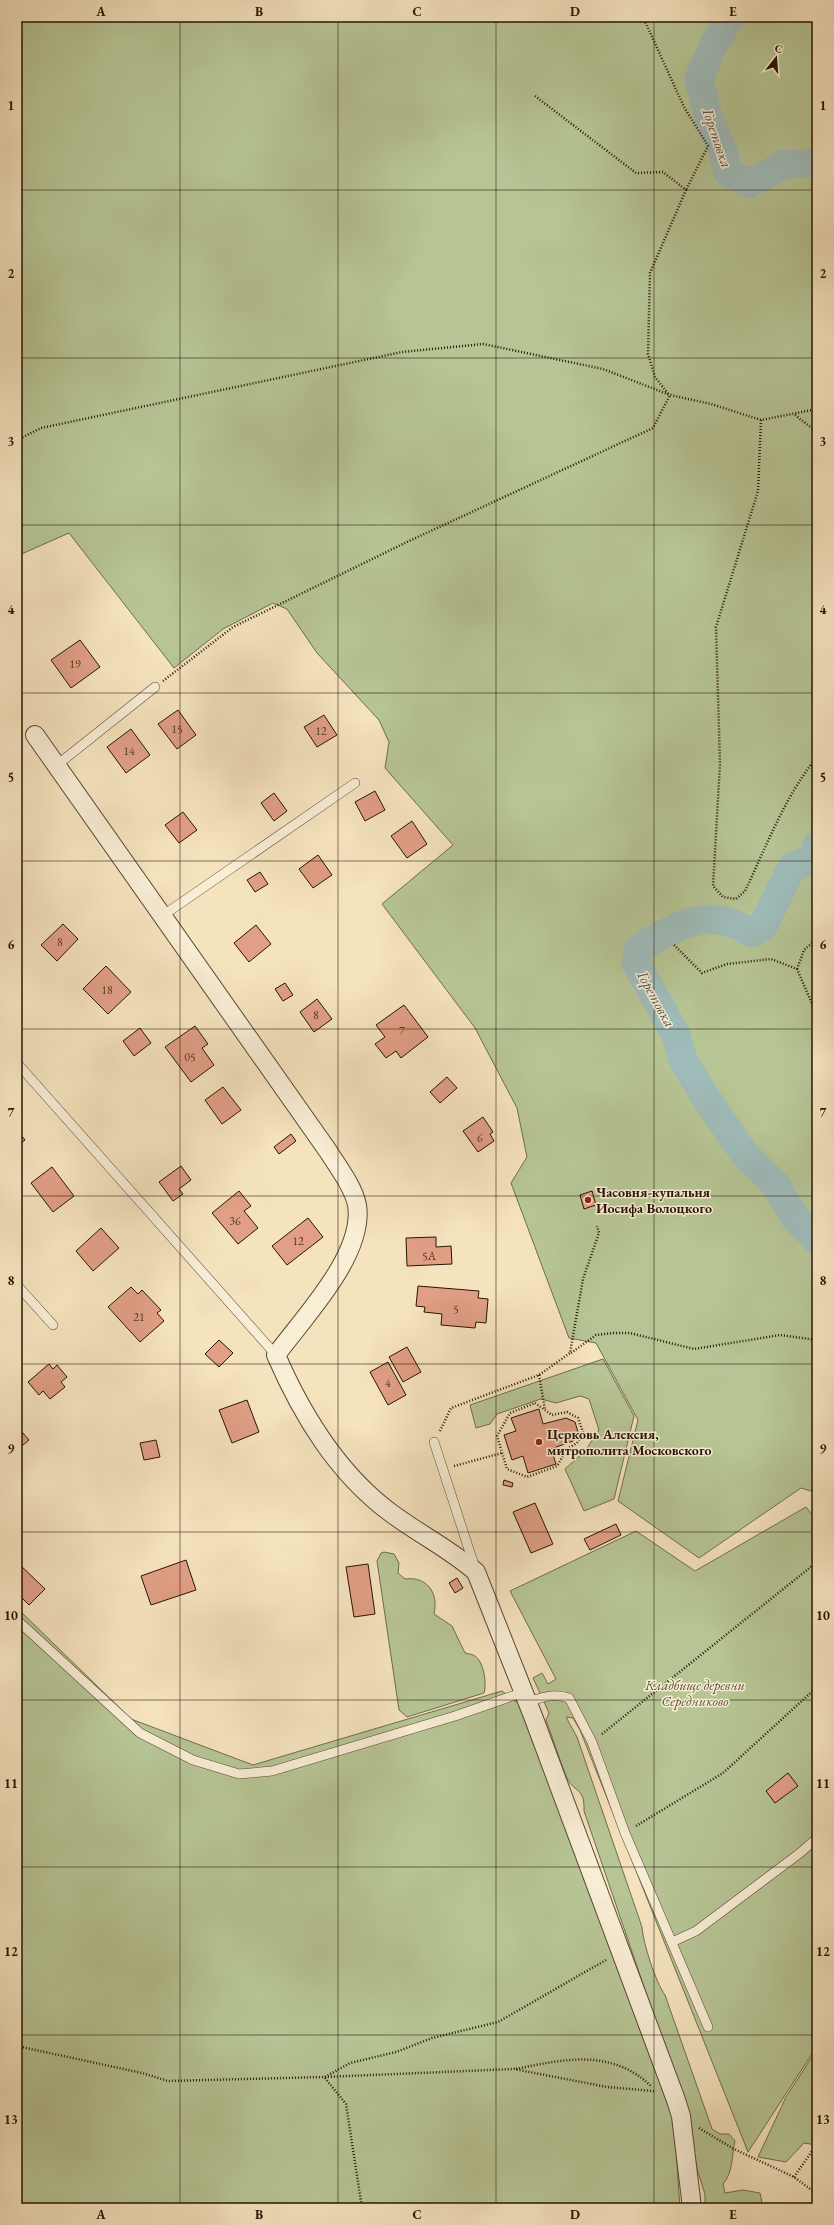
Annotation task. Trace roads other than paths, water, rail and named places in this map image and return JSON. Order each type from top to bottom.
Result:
[{"type":"street","points":[[35,735],[328,1151],[349,1186],[356,1205],[356,1230],[350,1249],[340,1269],[276,1355],[308,1422],[341,1465],[390,1513],[464,1561],[476,1572],[526,1697],[681,2116],[692,2208]]},
{"type":"lane","points":[[57,765],[155,687]]},
{"type":"lane","points":[[162,916],[355,783]]},
{"type":"lane","points":[[17,1063],[276,1355]]},
{"type":"lane","points":[[17,1285],[54,1325]]},
{"type":"lane","points":[[434,1442],[476,1572]]},
{"type":"lane","points":[[17,1620],[140,1733],[193,1760],[238,1774],[272,1771],[455,1716],[526,1697],[558,1694],[569,1698],[592,1742],[625,1833],[708,2027]]},
{"type":"lane","points":[[672,1942],[696,1931],[800,1853],[817,1838]]},
{"type":"waterway","name":"Горетовка","points":[[731,17],[714,44],[699,79],[708,116],[723,151],[728,173],[750,183],[785,164],[817,163]]},
{"type":"waterway","name":"Горетовка","points":[[817,846],[813,858],[792,867],[763,926],[752,933],[738,925],[717,920],[705,920],[681,925],[638,949],[636,963],[676,1035],[683,1060],[704,1095],[745,1155],[775,1184],[796,1219],[817,1240]]},
{"type":"place","name":"Часовня-купальня Иосифа Волоцкого","points":[[588,1200]]},
{"type":"place","name":"Церковь Алексия, митрополита Московского","points":[[539,1442]]},
{"type":"park label","name":"Кладбище деревни Середниково","points":[[695,1694]]}]
